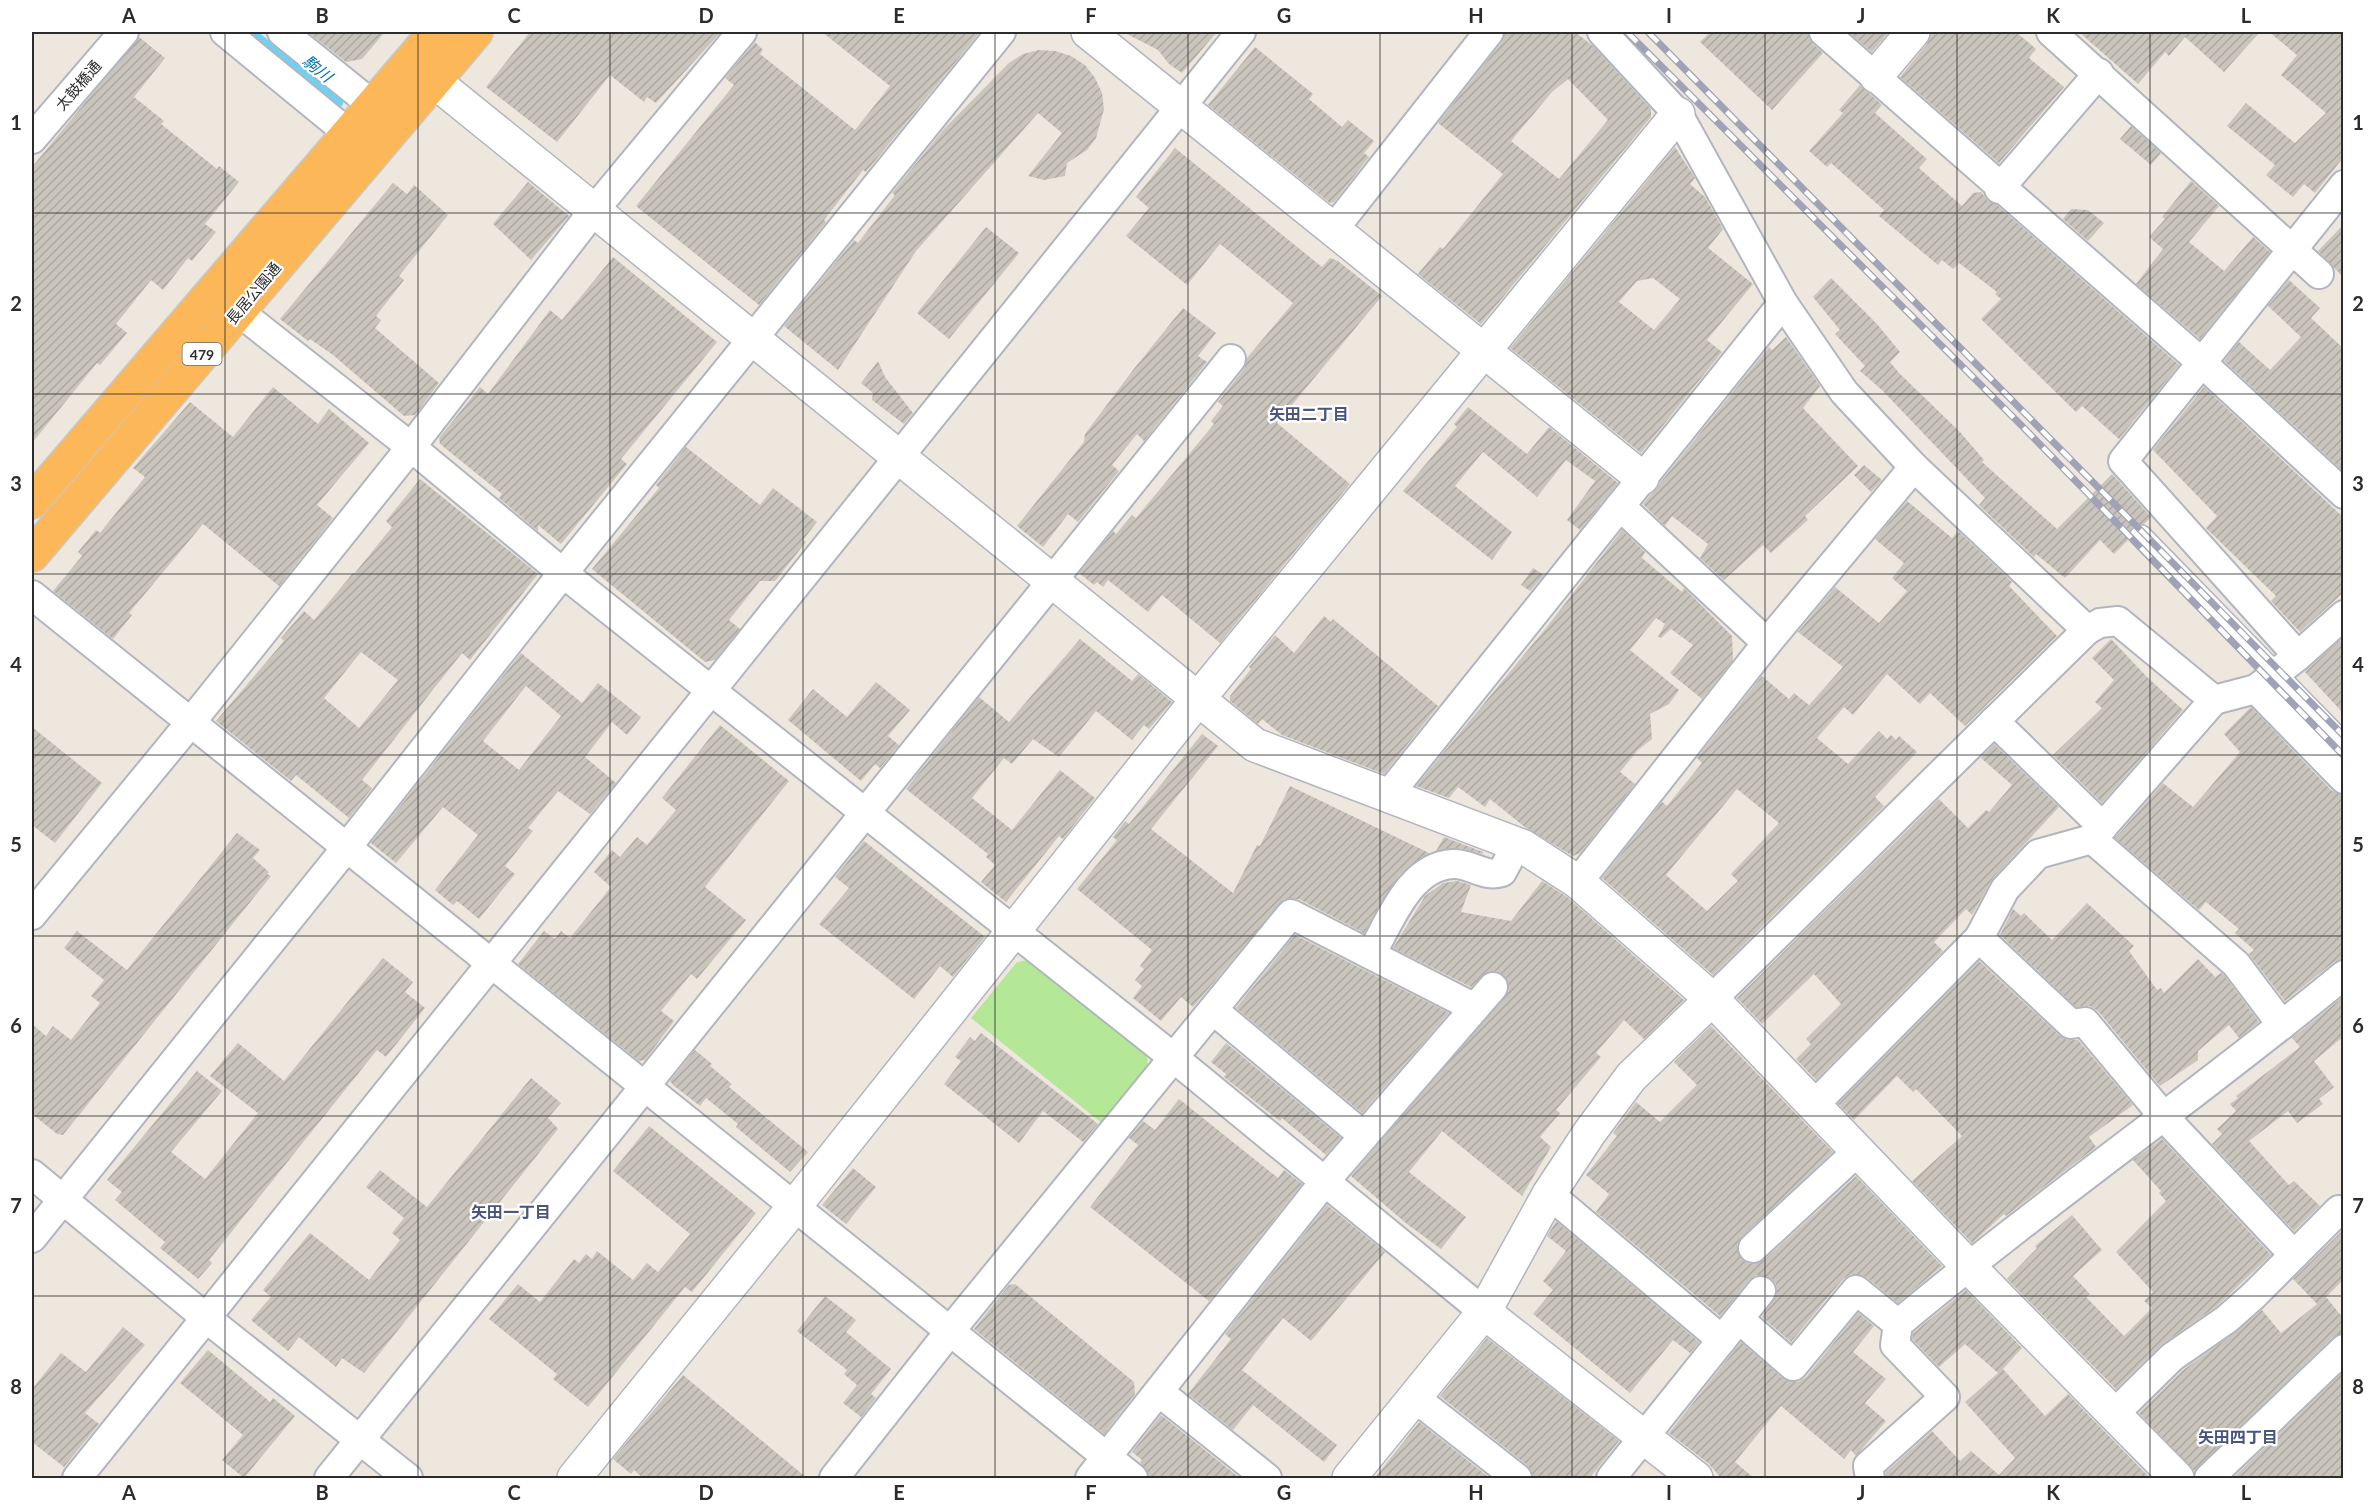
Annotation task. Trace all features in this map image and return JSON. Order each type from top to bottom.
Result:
[{"type":"highway","name":"長居公園通","points":[[422,71],[435,32]]},
{"type":"highway","name":"長居公園通","points":[[32,502],[361,143],[422,71],[476,32]]},
{"type":"highway","name":"長居公園通","points":[[32,555],[238,311],[361,143]]},
{"type":"street","name":"太鼓橋通","points":[[32,139],[124,32]]},
{"type":"street","points":[[225,32],[361,143]]},
{"type":"street","points":[[282,32],[385,115]]},
{"type":"street","points":[[32,915],[191,722],[411,447],[595,209],[742,32]]},
{"type":"street","points":[[32,1238],[347,847],[563,573],[1001,32]]},
{"type":"street","points":[[1088,32],[1642,478]]},
{"type":"street","points":[[77,1479],[490,962],[900,459],[1241,32]]},
{"type":"street","points":[[1333,230],[1490,32]]},
{"type":"street","points":[[1602,32],[1678,114],[1783,303],[1844,392],[1914,467],[2087,630]]},
{"type":"street","points":[[1824,32],[2201,362],[2343,494]]},
{"type":"street","points":[[1876,76],[1913,32]]},
{"type":"street","points":[[2051,32],[2319,274]]},
{"type":"street","points":[[422,71],[1255,745],[1517,844],[1578,882],[1712,999],[1968,1266],[2114,1414],[2169,1476]]},
{"type":"street","points":[[2000,188],[2098,73]]},
{"type":"street","points":[[574,1479],[794,1207],[1198,699],[1678,114]]},
{"type":"street","points":[[2298,656],[2123,461],[2343,185]]},
{"type":"street","points":[[1389,794],[1783,303]]},
{"type":"street","points":[[238,311],[411,447],[563,573],[866,811],[1174,1058],[1484,1312],[1696,1479]]},
{"type":"street","points":[[329,1479],[643,1085],[1231,359]]},
{"type":"street","points":[[1578,882],[1767,643],[1914,467]]},
{"type":"street","points":[[1620,506],[1767,643]]},
{"type":"street","points":[[2141,537],[2265,681],[2343,779]]},
{"type":"street","points":[[32,595],[950,1331],[1099,1468],[1132,1479]]},
{"type":"street","points":[[1814,1105],[1979,938],[2005,889],[2038,854],[2097,833],[2214,700],[2265,681],[2298,656],[2343,615]]},
{"type":"street","points":[[1349,1479],[1484,1312],[1549,1194],[1590,1132],[1631,1077],[2087,630],[2100,623],[2118,621],[2214,700]]},
{"type":"street","points":[[2265,681],[2343,744]]},
{"type":"street","points":[[1994,721],[2097,833],[2236,964],[2282,1025]]},
{"type":"street","points":[[1371,954],[1414,882],[1429,869],[1454,864],[1492,875],[1502,872],[1517,844]]},
{"type":"street","points":[[834,1479],[950,1331],[1291,914],[1371,954],[1484,997],[1325,1181],[1099,1468]]},
{"type":"street","points":[[1979,938],[2071,1024],[2085,1022],[2164,1118],[2294,1255]]},
{"type":"street","points":[[1870,1479],[1868,1466],[1945,1397],[1895,1345],[1898,1324],[1968,1266],[2164,1118],[2343,975]]},
{"type":"street","points":[[1213,1010],[1364,1136]]},
{"type":"street","points":[[1753,1248],[1857,1151]]},
{"type":"street","points":[[32,1173],[206,1318],[408,1479]]},
{"type":"street","points":[[1549,1194],[1730,1329],[1793,1366],[1856,1290],[1898,1324]]},
{"type":"street","points":[[2114,1414],[2172,1357],[2227,1319],[2339,1210],[2343,1214]]},
{"type":"street","points":[[1611,1479],[1761,1291]]},
{"type":"street","points":[[2209,1479],[2343,1349]]},
{"type":"street","points":[[1159,1392],[1267,1479]]},
{"type":"street","points":[[1415,1398],[1517,1479]]},
{"type":"green space","points":[[1028,960],[1147,1056],[1148,1068],[1103,1124],[971,1018],[1017,962]]},
{"type":"building","points":[[308,32],[385,32],[362,59],[346,62]]},
{"type":"building","points":[[530,32],[721,32],[656,103],[647,97],[644,102],[610,75],[557,142],[486,87]]},
{"type":"building","points":[[822,32],[980,32],[866,172],[863,170],[824,220],[826,222],[759,305],[636,206],[734,85],[725,78],[755,42],[763,50],[760,54],[855,130],[890,86]]},
{"type":"building","points":[[1123,32],[1217,32],[1182,73],[1169,64],[1158,50]]},
{"type":"building","points":[[1505,32],[1575,32],[1593,46],[1651,109],[1651,117],[1481,324],[1418,274],[1440,247],[1443,249],[1503,174],[1438,123],[1502,42]],"holes":[[[1568,79],[1608,120],[1559,179],[1511,141],[1552,92]]]},
{"type":"building","points":[[1710,32],[1808,32],[1813,44],[1823,53],[1772,110],[1700,42]]},
{"type":"building","points":[[1848,32],[1889,32],[1872,52]]},
{"type":"building","points":[[1931,32],[2016,32],[2036,49],[2029,58],[2064,87],[1999,163],[1900,77],[1927,44]]},
{"type":"building","points":[[2079,32],[2260,32],[2224,72],[2185,37],[2169,56],[2165,52],[2138,84]]},
{"type":"building","points":[[2269,32],[2343,32],[2343,158],[2315,193],[2304,184],[2293,197],[2266,175],[2275,165],[2227,126],[2246,103],[2295,143],[2326,113],[2281,75],[2297,55]]},
{"type":"building","points":[[139,37],[165,58],[134,97],[164,121],[161,124],[217,169],[219,166],[239,182],[205,224],[216,232],[192,261],[188,258],[163,290],[151,280],[116,324],[127,333],[100,365],[97,363],[32,443],[32,167]]},
{"type":"building","points":[[1255,47],[1313,94],[1309,99],[1342,127],[1348,120],[1374,141],[1364,153],[1369,157],[1334,202],[1330,203],[1208,105]]},
{"type":"building","points":[[1039,50],[1055,51],[1071,56],[1085,65],[1095,78],[1102,93],[1104,109],[1096,138],[1087,150],[1067,163],[1065,176],[1044,180],[1028,176],[1062,133],[1038,113],[916,251],[838,370],[784,326],[854,240],[858,243],[895,195],[892,193],[944,129],[1009,63],[1023,54]]},
{"type":"building","points":[[1860,85],[1882,105],[1875,113],[1927,159],[1919,168],[1962,206],[1973,193],[1981,192],[1988,201],[1997,205],[2179,365],[2119,439],[2082,406],[2076,412],[1981,319],[2001,299],[1995,294],[1997,292],[1959,263],[1953,269],[1942,260],[1938,265],[1879,216],[1884,210],[1831,163],[1827,167],[1809,151],[1843,113],[1839,110]]},
{"type":"building","points":[[2131,126],[2161,153],[2151,165],[2120,139]]},
{"type":"building","points":[[1675,147],[1695,178],[1690,184],[1705,197],[1723,229],[1708,248],[1753,284],[1707,340],[1722,352],[1641,453],[1510,348]],"holes":[[[1653,278],[1680,299],[1654,330],[1619,302],[1637,281]]]},
{"type":"building","points":[[1175,148],[1322,267],[1330,258],[1338,261],[1382,296],[1277,423],[1350,484],[1220,643],[1162,595],[1148,612],[1108,580],[1103,587],[1097,582],[1094,585],[1079,573],[1113,531],[1116,534],[1132,515],[1136,518],[1214,424],[1211,421],[1223,406],[1218,402],[1244,369],[1247,358],[1293,303],[1220,244],[1187,285],[1126,236],[1149,208],[1136,197]]},
{"type":"building","points":[[2191,181],[2219,206],[2189,242],[2224,271],[2253,237],[2270,252],[2200,339],[2136,284],[2163,249],[2149,237],[2165,219],[2162,217]]},
{"type":"building","points":[[528,182],[569,216],[531,260],[493,224]]},
{"type":"building","points":[[393,183],[407,194],[414,185],[448,215],[399,276],[404,280],[376,316],[381,320],[375,328],[439,383],[415,415],[404,416],[333,355],[310,339],[308,341],[280,319]]},
{"type":"building","points":[[2071,209],[2088,210],[2104,223],[2088,241],[2063,219]]},
{"type":"building","points":[[2343,225],[2343,277],[2318,251]]},
{"type":"building","points":[[986,227],[1019,253],[949,339],[917,313]]},
{"type":"building","points":[[613,257],[717,342],[621,459],[627,464],[561,544],[538,525],[538,531],[499,498],[502,494],[440,444],[439,438],[480,387],[488,394],[550,310],[562,320]]},
{"type":"building","points":[[1831,278],[1877,324],[1900,352],[1890,362],[1899,373],[1960,432],[1984,460],[1982,462],[2057,529],[2112,474],[2151,517],[2144,524],[2132,527],[2129,539],[2114,554],[2100,540],[2065,578],[2036,554],[2034,557],[1979,505],[1985,498],[1882,390],[1860,371],[1865,366],[1835,334],[1840,330],[1813,297]]},
{"type":"building","points":[[2289,280],[2320,308],[2311,318],[2343,348],[2343,471],[2224,361],[2239,342],[2270,370],[2301,337],[2268,306]]},
{"type":"building","points":[[1183,308],[1216,333],[1198,356],[1207,362],[1144,441],[1137,434],[1112,465],[1119,471],[1078,522],[1068,514],[1043,547],[1017,526],[1084,442],[1085,434]]},
{"type":"building","points":[[1786,337],[1820,386],[1803,408],[1858,466],[1805,516],[1808,520],[1771,553],[1763,545],[1724,580],[1700,558],[1708,544],[1672,516],[1665,526],[1643,504],[1769,347],[1772,350]]},
{"type":"building","points":[[878,361],[885,377],[913,413],[904,424],[872,400],[873,393],[861,383]]},
{"type":"building","points":[[273,387],[318,424],[329,409],[369,443],[317,505],[333,518],[279,586],[203,524],[129,613],[132,615],[113,639],[53,591],[82,556],[78,552],[96,530],[100,533],[145,477],[133,468],[190,402],[233,437]]},
{"type":"building","points":[[2204,387],[2343,517],[2343,593],[2300,632],[2271,601],[2276,596],[2206,528],[2217,516],[2153,450]]},
{"type":"building","points":[[1468,407],[1527,454],[1549,427],[1618,483],[1580,530],[1567,520],[1595,481],[1566,460],[1537,497],[1483,452],[1455,486],[1512,532],[1492,560],[1403,491],[1457,427],[1454,424]]},
{"type":"building","points":[[686,447],[760,505],[773,488],[817,522],[803,540],[806,542],[775,581],[760,581],[729,620],[740,629],[715,660],[705,662],[592,569],[659,488],[656,485]]},
{"type":"building","points":[[1864,465],[1882,480],[1871,492],[1854,475]]},
{"type":"building","points":[[420,479],[538,574],[470,660],[462,653],[362,780],[372,788],[349,818],[296,775],[291,781],[216,721],[284,641],[281,638],[304,611],[314,620],[354,574],[392,527],[386,521]],"holes":[[[361,652],[398,680],[359,728],[324,698]]]},
{"type":"building","points":[[1907,501],[1952,538],[1958,531],[2012,582],[2009,586],[2057,636],[1965,726],[1930,693],[1920,704],[1887,674],[1853,715],[1844,707],[1817,738],[1848,764],[1879,731],[1887,739],[1891,735],[1896,740],[1899,736],[1917,752],[1875,797],[1884,806],[1713,975],[1602,878],[1662,802],[1667,806],[1702,763],[1697,758],[1762,676],[1789,699],[1794,693],[1809,705],[1843,667],[1798,632],[1835,587],[1879,623],[1907,591],[1892,578],[1904,563],[1875,539]],"holes":[[[1737,789],[1779,823],[1731,874],[1738,881],[1707,911],[1666,875]]]},
{"type":"building","points":[[1622,530],[1645,552],[1642,558],[1682,592],[1684,588],[1732,636],[1733,660],[1702,699],[1670,673],[1693,645],[1671,629],[1661,638],[1658,637],[1665,624],[1656,618],[1630,650],[1679,690],[1669,704],[1650,714],[1652,739],[1638,750],[1620,772],[1635,784],[1580,853],[1573,856],[1526,828],[1490,799],[1485,807],[1458,787],[1449,798],[1416,786],[1546,628]]},
{"type":"building","points":[[1533,568],[1544,575],[1530,591],[1521,585]]},
{"type":"building","points":[[1324,616],[1331,622],[1333,619],[1438,706],[1384,774],[1282,735],[1262,719],[1258,724],[1230,701],[1230,696],[1251,669],[1249,667],[1275,635],[1294,653]]},
{"type":"building","points":[[1080,639],[1132,681],[1138,674],[1172,702],[1149,729],[1144,725],[1132,740],[1096,711],[1059,757],[1033,739],[1012,764],[1004,758],[972,798],[1012,830],[1060,770],[1095,798],[1063,839],[1059,836],[1006,902],[981,882],[995,865],[986,857],[988,854],[906,789],[979,697],[1009,722]]},
{"type":"building","points":[[2111,639],[2183,710],[2102,803],[2053,755],[2102,708],[2095,702],[2114,680],[2092,658]]},
{"type":"building","points":[[2340,640],[2343,645],[2343,713],[2305,672]]},
{"type":"building","points":[[521,653],[582,703],[598,683],[641,717],[627,735],[612,722],[585,757],[616,783],[590,814],[558,791],[528,828],[533,831],[505,866],[515,874],[479,919],[457,901],[453,905],[435,890],[478,835],[443,807],[396,863],[371,843]],"holes":[[[526,686],[561,716],[519,770],[483,741]]]},
{"type":"building","points":[[876,682],[910,710],[888,736],[899,745],[880,768],[875,764],[861,781],[788,720],[813,689],[847,717]]},
{"type":"building","points":[[2251,707],[2332,791],[2343,795],[2343,959],[2334,962],[2285,1001],[2249,954],[2254,950],[2235,933],[2239,929],[2206,902],[2199,910],[2115,838],[2163,783],[2193,807],[2240,752],[2224,734]]},
{"type":"building","points":[[720,725],[789,781],[705,887],[746,920],[697,979],[691,974],[661,1011],[674,1021],[645,1060],[639,1061],[518,964],[544,931],[555,939],[561,931],[570,938],[611,887],[594,872],[612,850],[620,857],[637,837],[647,845],[676,810],[662,798]]},
{"type":"building","points":[[32,727],[102,783],[55,843],[32,825]]},
{"type":"building","points":[[1202,734],[1218,746],[1151,829],[1233,893],[1290,786],[1429,853],[1400,875],[1364,933],[1299,899],[1284,899],[1193,1007],[1181,997],[1161,1021],[1133,998],[1142,986],[1135,980],[1144,969],[1140,966],[1152,950],[1077,889],[1117,840],[1113,837],[1125,821],[1129,824]]},
{"type":"building","points":[[1994,744],[2059,807],[1993,878],[1972,915],[1966,909],[1934,942],[1943,951],[1816,1080],[1796,1059],[1811,1044],[1806,1039],[1841,1004],[1814,974],[1762,1024],[1737,998],[1939,799],[1968,828],[1986,810],[1989,812],[2012,785],[1981,758]]},
{"type":"building","points":[[237,833],[260,850],[253,858],[271,876],[63,1135],[57,1134],[32,1114],[32,1024],[46,1036],[53,1026],[71,1040],[100,1003],[91,996],[104,980],[64,948],[77,931],[127,970]]},
{"type":"building","points":[[1444,837],[1483,852],[1483,854],[1460,848],[1436,851]]},
{"type":"building","points":[[864,841],[985,937],[953,977],[940,966],[914,999],[819,924],[849,888],[835,877]]},
{"type":"building","points":[[1457,881],[1471,885],[1461,912],[1511,921],[1542,881],[1567,897],[1684,1000],[1644,1039],[1624,1020],[1596,1053],[1601,1057],[1556,1110],[1560,1113],[1540,1137],[1551,1147],[1522,1196],[1442,1131],[1409,1172],[1466,1217],[1441,1249],[1407,1224],[1351,1176],[1509,991],[1508,981],[1497,971],[1487,972],[1471,987],[1393,948],[1425,896],[1443,883]]},
{"type":"building","points":[[2087,903],[2134,946],[2129,951],[2157,990],[2161,988],[2164,993],[2198,959],[2215,977],[2221,973],[2224,975],[2259,1022],[2239,1038],[2229,1025],[2198,1051],[2198,1060],[2160,1086],[2098,1011],[2090,1006],[2076,1007],[2000,935],[2013,909],[2021,916],[2024,913],[2052,940]]},
{"type":"building","points":[[1295,935],[1449,1013],[1362,1113],[1236,1008]]},
{"type":"building","points":[[383,958],[413,982],[405,992],[425,1008],[386,1057],[377,1050],[209,1260],[212,1263],[198,1279],[160,1248],[165,1242],[115,1200],[122,1192],[107,1180],[197,1071],[222,1091],[171,1152],[205,1179],[258,1113],[210,1076],[238,1043],[284,1081]]},
{"type":"building","points":[[1979,961],[2060,1036],[2067,1040],[2078,1040],[2133,1105],[2089,1137],[2096,1147],[2006,1216],[2004,1214],[1972,1243],[1912,1181],[1962,1136],[1916,1089],[1913,1092],[1897,1076],[1854,1120],[1838,1104]]},
{"type":"building","points":[[2343,997],[2343,1037],[2314,1061],[2334,1087],[2319,1099],[2323,1104],[2297,1123],[2288,1111],[2249,1141],[2289,1185],[2294,1181],[2320,1206],[2294,1231],[2212,1144],[2222,1134],[2217,1129],[2236,1111],[2230,1104],[2238,1098],[2236,1096],[2300,1047],[2292,1038]]},
{"type":"building","points":[[1711,1026],[1833,1152],[1742,1236],[1737,1244],[1741,1259],[1749,1264],[1764,1260],[1856,1176],[1942,1266],[1898,1303],[1866,1277],[1851,1274],[1843,1279],[1791,1342],[1762,1317],[1777,1294],[1776,1284],[1771,1278],[1756,1275],[1749,1280],[1720,1316],[1596,1212],[1609,1194],[1586,1175],[1617,1136],[1613,1133],[1636,1102],[1660,1122],[1697,1085],[1674,1062]]},
{"type":"building","points":[[981,1033],[1098,1124],[1083,1142],[1043,1111],[1019,1143],[944,1084],[961,1061],[955,1057],[970,1037],[975,1041]]},
{"type":"building","points":[[1226,1043],[1341,1138],[1326,1155],[1282,1118],[1280,1121],[1224,1077],[1226,1074],[1211,1062]]},
{"type":"building","points":[[695,1050],[732,1084],[729,1087],[808,1152],[790,1172],[736,1127],[738,1124],[706,1098],[700,1106],[673,1085],[670,1081]]},
{"type":"building","points":[[531,1078],[561,1103],[548,1118],[558,1129],[364,1373],[342,1358],[336,1367],[299,1337],[288,1351],[251,1320],[271,1297],[263,1290],[310,1233],[369,1280],[400,1240],[392,1233],[404,1218],[366,1187],[380,1170],[427,1207]]},
{"type":"building","points":[[1179,1099],[1278,1178],[1284,1170],[1302,1184],[1209,1301],[1090,1207],[1138,1145],[1129,1138],[1143,1121],[1155,1130]]},
{"type":"building","points":[[649,1126],[756,1213],[692,1292],[685,1287],[588,1407],[553,1379],[557,1374],[489,1319],[518,1284],[540,1302],[574,1259],[579,1263],[586,1254],[592,1259],[597,1251],[633,1280],[647,1263],[658,1272],[690,1234],[613,1171]]},
{"type":"building","points":[[2162,1139],[2271,1255],[2217,1306],[2161,1345],[2116,1389],[2007,1279],[2037,1248],[2035,1246],[2072,1215],[2102,1250],[2073,1276],[2090,1294],[2086,1297],[2124,1336],[2152,1308],[2144,1301],[2153,1292],[2116,1252],[2166,1201],[2159,1193],[2161,1191],[2133,1160]]},
{"type":"building","points":[[853,1168],[876,1187],[846,1224],[822,1205]]},
{"type":"building","points":[[1327,1205],[1385,1252],[1311,1341],[1283,1318],[1242,1370],[1337,1445],[1324,1462],[1253,1405],[1233,1430],[1188,1394],[1231,1339],[1225,1334]]},
{"type":"building","points":[[1556,1221],[1699,1342],[1690,1353],[1673,1340],[1630,1393],[1533,1314],[1553,1290],[1543,1281],[1566,1251],[1547,1236]]},
{"type":"building","points":[[2343,1230],[2343,1280],[2326,1297],[2343,1318],[2343,1333],[2333,1337],[2194,1471],[2139,1413],[2183,1370],[2262,1310],[2281,1333],[2317,1304],[2293,1279]]},
{"type":"building","points":[[1015,1284],[1134,1382],[1135,1394],[1104,1434],[974,1329],[1009,1285]]},
{"type":"building","points":[[1966,1290],[2022,1348],[2003,1369],[2045,1416],[2068,1394],[2148,1476],[2145,1479],[1886,1479],[1886,1472],[1932,1431],[1960,1461],[1971,1451],[1999,1475],[2015,1458],[1965,1402],[1998,1373],[1965,1344],[1939,1367],[1912,1339],[1913,1333]]},
{"type":"building","points":[[825,1296],[856,1320],[846,1332],[891,1369],[871,1394],[876,1398],[861,1417],[843,1403],[857,1385],[844,1374],[847,1370],[797,1331]]},
{"type":"building","points":[[1858,1313],[1874,1326],[1853,1352],[1886,1379],[1865,1403],[1886,1421],[1856,1456],[1851,1450],[1844,1459],[1781,1406],[1735,1462],[1755,1479],[1721,1478],[1708,1463],[1669,1433],[1741,1342],[1782,1378],[1798,1382],[1806,1377]]},
{"type":"building","points":[[123,1327],[145,1345],[85,1413],[99,1424],[64,1467],[32,1442],[32,1389],[61,1353],[86,1372]]},
{"type":"building","points":[[1487,1338],[1619,1441],[1589,1479],[1533,1479],[1527,1465],[1440,1396]]},
{"type":"building","points":[[208,1350],[270,1402],[273,1398],[295,1416],[244,1478],[222,1460],[243,1435],[180,1383]]},
{"type":"building","points":[[2343,1372],[2343,1479],[2232,1479]]},
{"type":"building","points":[[683,1375],[808,1479],[644,1479],[634,1470],[631,1474],[613,1459]]},
{"type":"building","points":[[1161,1415],[1241,1479],[1151,1479],[1140,1462],[1142,1460],[1132,1452]]},
{"type":"building","points":[[1419,1422],[1491,1479],[1374,1479]]},
{"type":"waterway","name":"駒川","points":[[252,32],[339,103]]},
{"type":"railway","points":[[1627,32],[2023,427],[2344,756]]},
{"type":"railway","points":[[1648,32],[2344,736]]},
{"type":"district","name":"矢田二丁目","points":[[1309,413]]},
{"type":"district","name":"矢田一丁目","points":[[511,1211]]},
{"type":"district","name":"矢田四丁目","points":[[2238,1436]]}]
